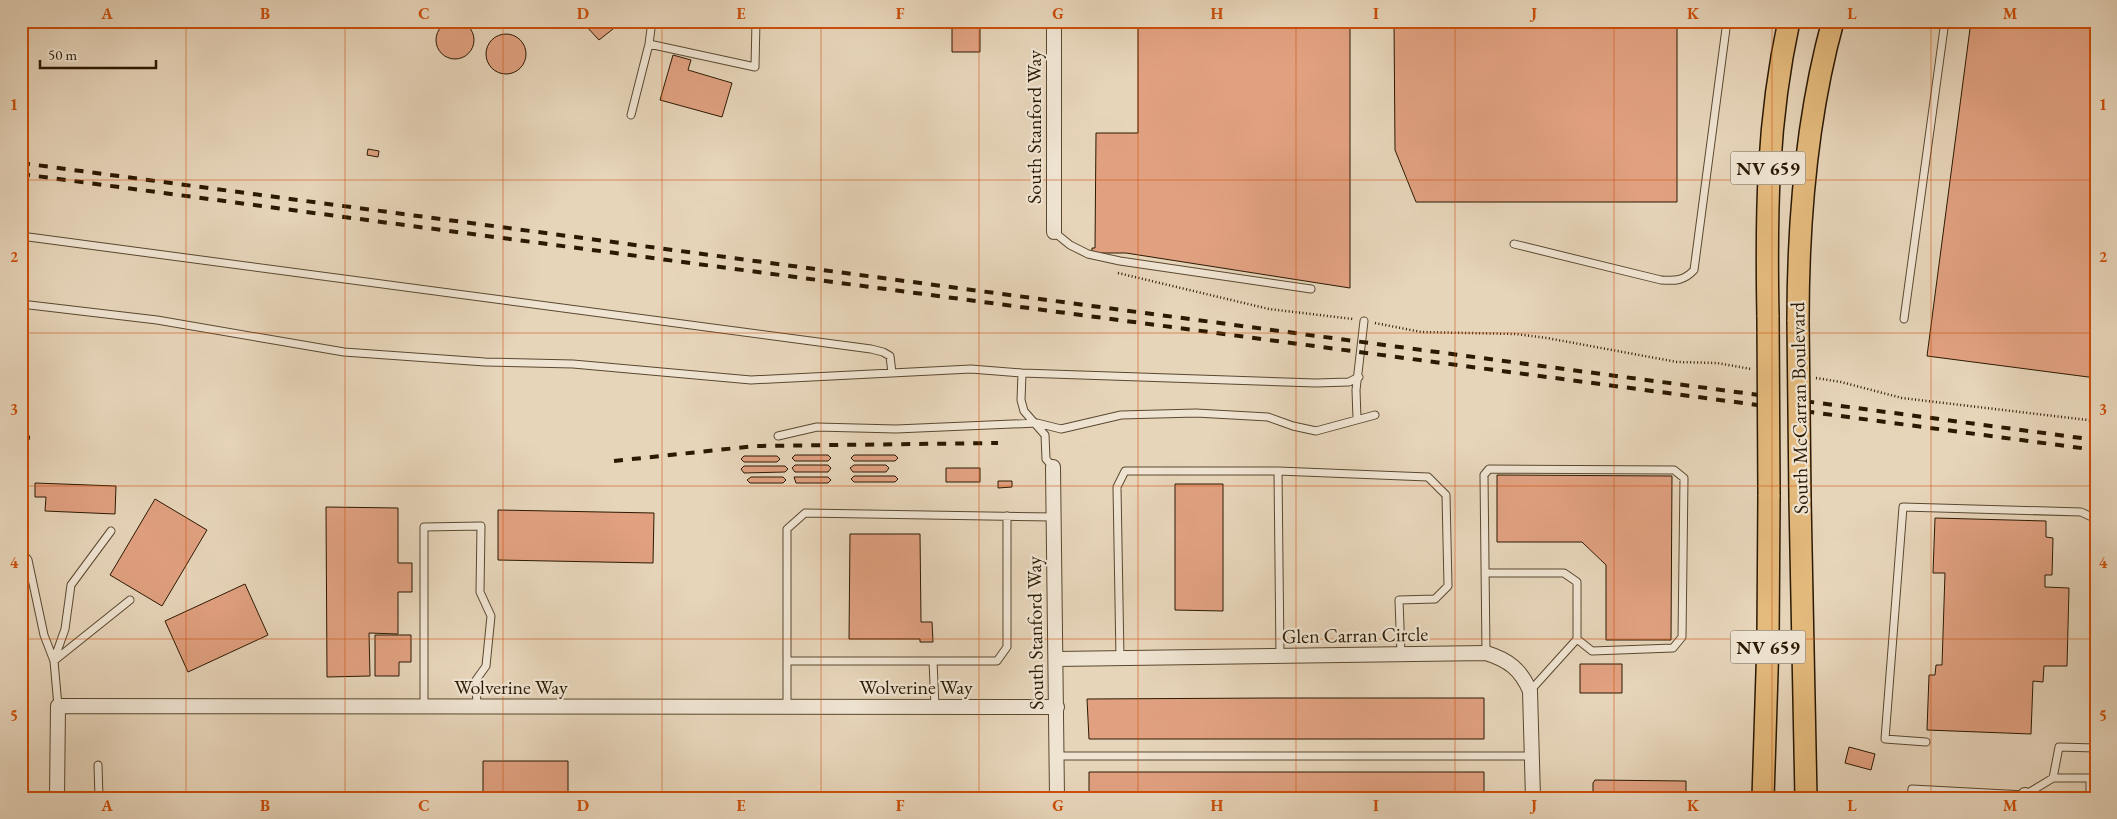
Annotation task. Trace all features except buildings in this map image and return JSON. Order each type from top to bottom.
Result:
[{"type":"main road","name":"South McCarran Boulevard","points":[[1763,798],[1768,641],[1767,208],[1769,148],[1777,86],[1789,21]]},
{"type":"main road","name":"South McCarran Boulevard","points":[[1806,798],[1798,321],[1800,224],[1805,170],[1818,82],[1833,21]]},
{"type":"street","name":"South Stanford Way","points":[[1054,21],[1054,232]]},
{"type":"street","name":"South Stanford Way","points":[[1053,467],[1057,798]]},
{"type":"street","name":"Glen Carran Circle","points":[[1056,659],[1486,653],[1502,658],[1515,667],[1524,677],[1530,691],[1533,798]]},
{"type":"street","name":"Wolverine Way","points":[[58,706],[1057,707]]},
{"type":"street","points":[[57,798],[58,706]]},
{"type":"lane","points":[[631,115],[649,44],[652,21]]},
{"type":"lane","points":[[649,44],[755,67],[756,21]]},
{"type":"lane","points":[[1514,244],[1661,280],[1676,282],[1688,277],[1694,270],[1727,21]]},
{"type":"lane","points":[[1904,319],[1945,21]]},
{"type":"lane","points":[[1054,232],[1070,245],[1088,254],[1120,261],[1311,289]]},
{"type":"lane","points":[[21,236],[871,349],[890,356],[892,373]]},
{"type":"lane","points":[[21,304],[157,320],[344,352],[485,362],[573,364],[751,380],[971,369],[1022,373],[1316,383],[1349,382],[1359,377]]},
{"type":"lane","points":[[1357,419],[1356,390],[1364,321]]},
{"type":"lane","points":[[1022,373],[1020,400],[1024,411],[1045,435],[1046,460],[1053,467]]},
{"type":"lane","points":[[778,436],[817,427],[896,429],[1037,424],[1061,429],[1121,415],[1196,413],[1268,416],[1293,426],[1316,431],[1333,428],[1357,419],[1375,416]]},
{"type":"lane","points":[[1486,653],[1484,475],[1488,469],[1674,470],[1684,478],[1682,637],[1673,648],[1592,651],[1577,640]]},
{"type":"lane","points":[[1120,658],[1117,487],[1125,470],[1278,471],[1428,477],[1446,495],[1448,586],[1435,599],[1399,600],[1401,654]]},
{"type":"lane","points":[[1278,471],[1280,656]]},
{"type":"lane","points":[[1926,742],[1885,739],[1903,507],[2081,512],[2096,520]]},
{"type":"lane","points":[[786,707],[786,529],[805,514],[1054,517]]},
{"type":"lane","points":[[786,660],[997,660],[1007,648],[1007,516]]},
{"type":"lane","points":[[424,706],[424,527],[481,526],[480,592],[491,616],[486,666],[476,680],[477,707]]},
{"type":"lane","points":[[54,660],[65,629],[72,585],[111,531]]},
{"type":"lane","points":[[21,551],[28,560],[44,635],[54,660],[58,706]]},
{"type":"lane","points":[[1485,573],[1564,573],[1577,582],[1577,640],[1530,691]]},
{"type":"lane","points":[[54,660],[130,600]]},
{"type":"lane","points":[[933,660],[934,707]]},
{"type":"lane","points":[[2053,778],[2060,747],[2096,748]]},
{"type":"lane","points":[[1057,756],[1533,756]]},
{"type":"lane","points":[[98,765],[100,798]]},
{"type":"lane","points":[[1911,798],[1912,789],[2025,796],[2053,778],[2093,778],[2090,798]]},
{"type":"path","points":[[1109,271],[1269,309],[1364,321],[1421,332],[1516,334],[1676,362],[1717,363],[1752,369]]},
{"type":"path","points":[[1811,377],[1841,382],[1902,398],[2096,421]]},
{"type":"railway","points":[[21,163],[2096,440]]},
{"type":"railway","points":[[21,174],[2096,450]]},
{"type":"railway","points":[[21,437],[34,438]]},
{"type":"railway","points":[[614,461],[755,446],[998,443]]}]
